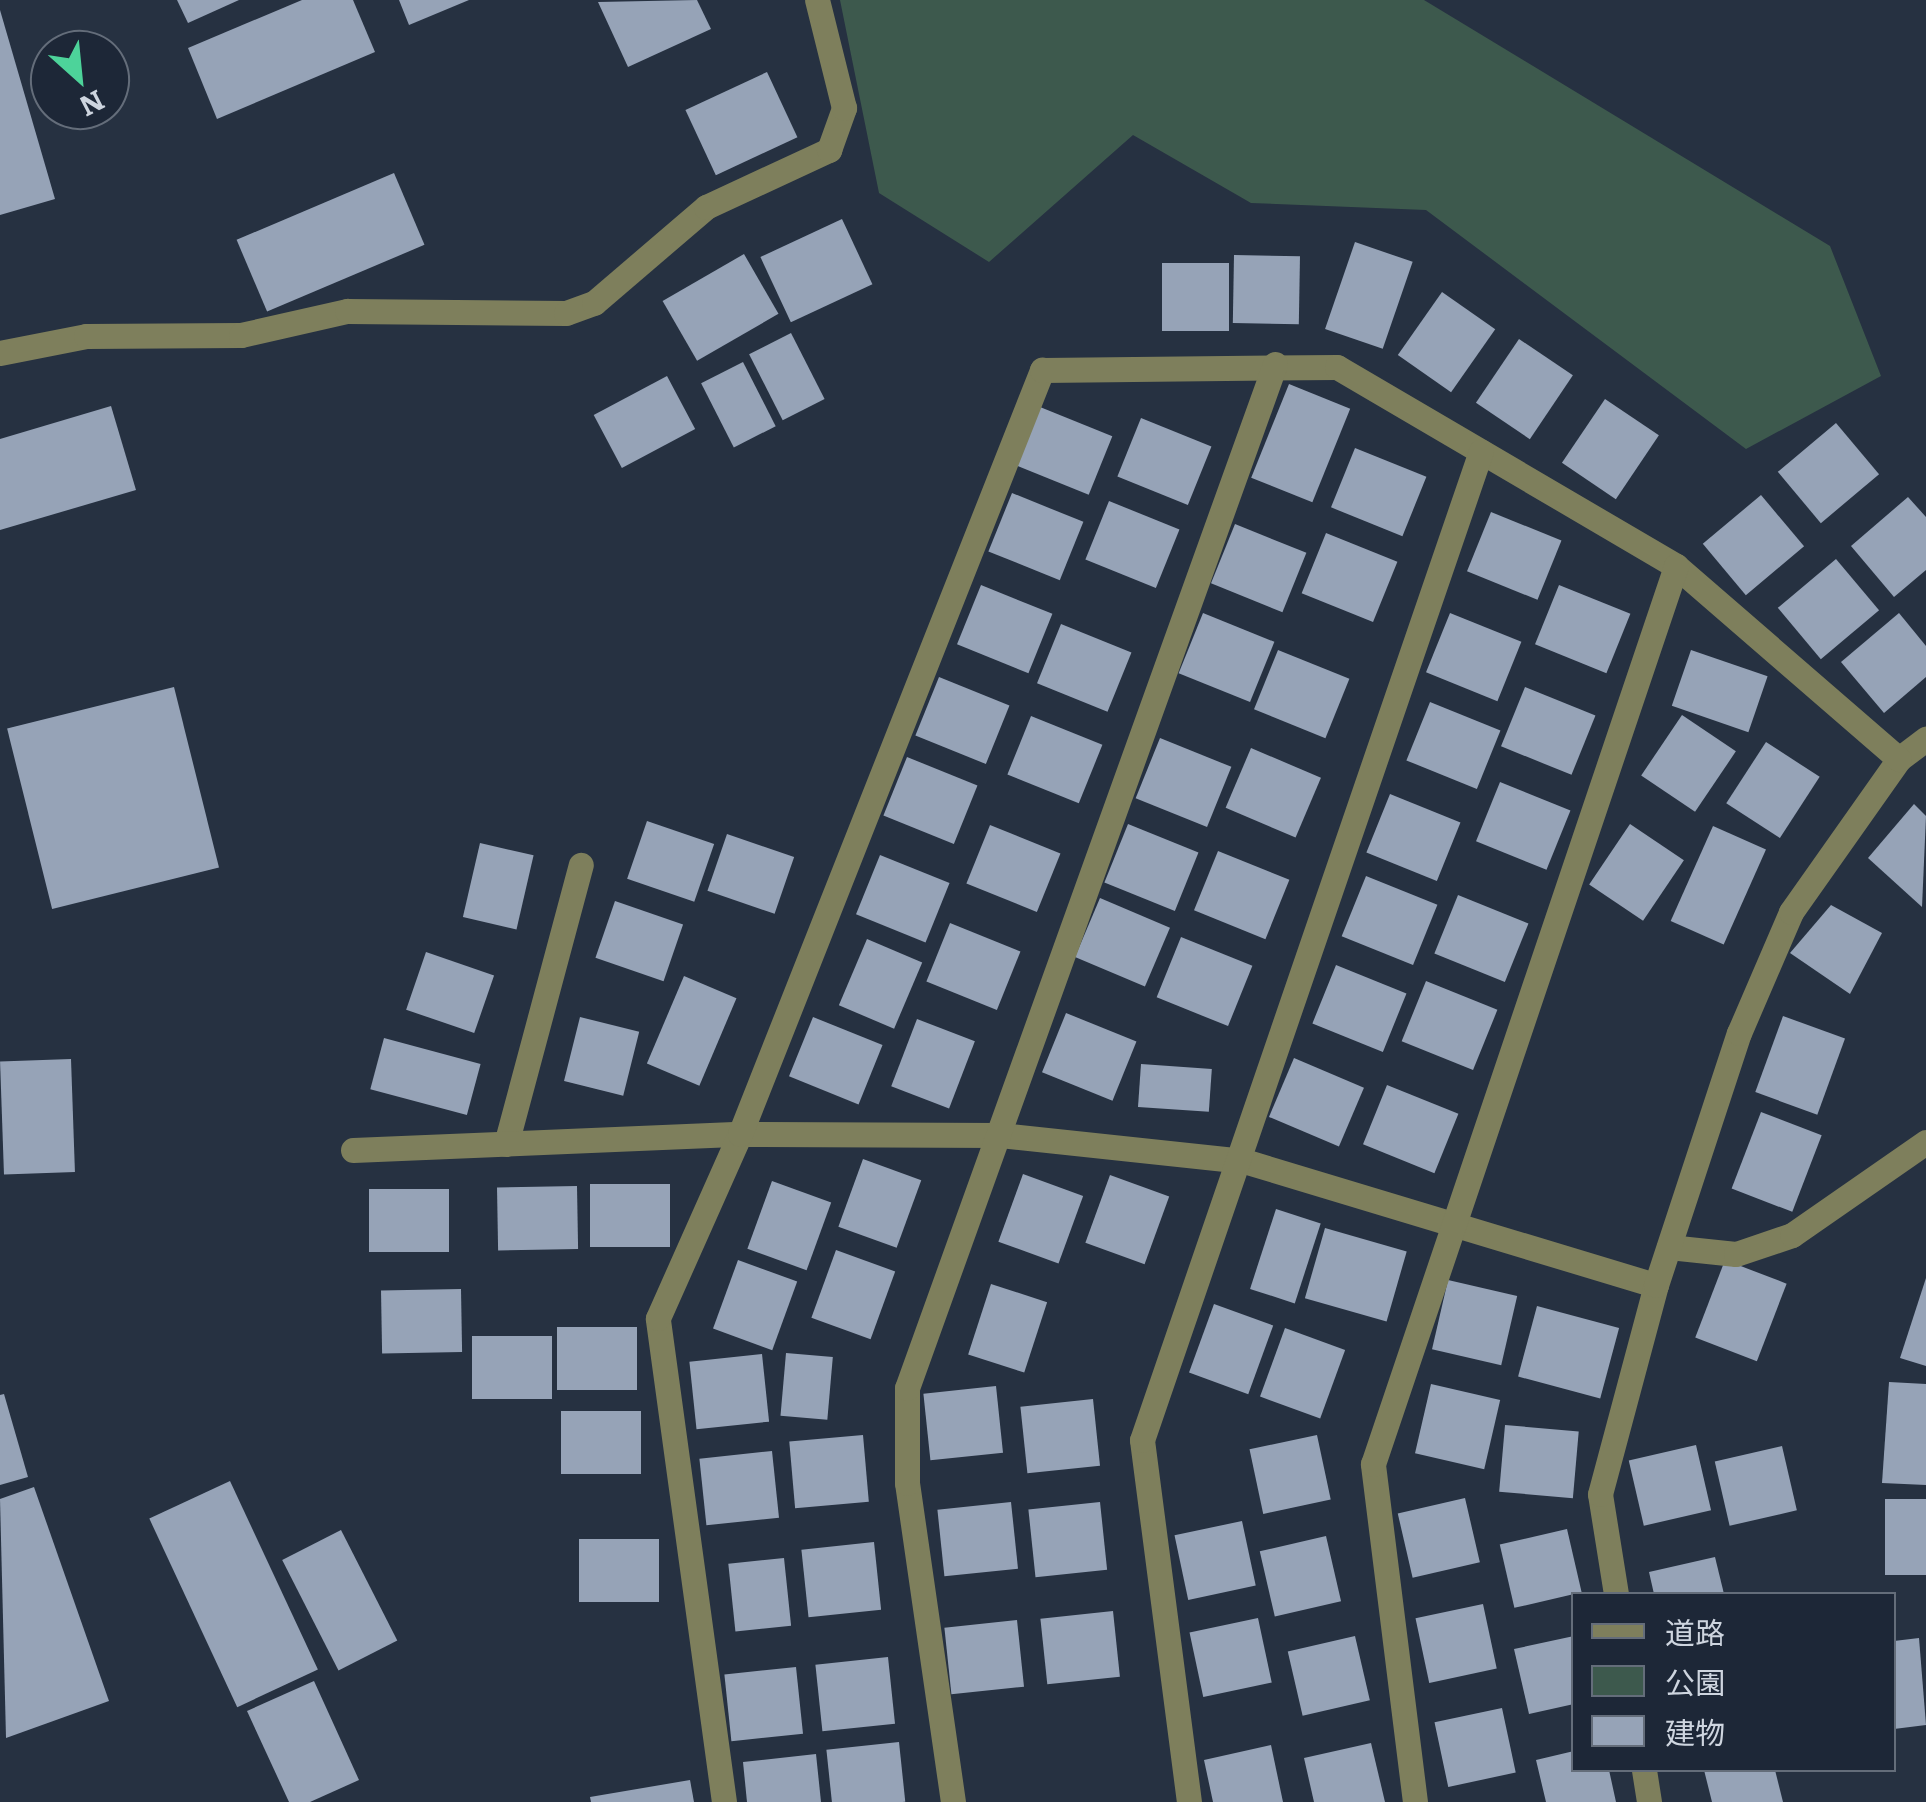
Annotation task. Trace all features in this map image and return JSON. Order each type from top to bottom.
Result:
[{"type":"street","points":[[0,353],[86,336],[242,336],[346,311],[566,312],[594,303],[706,207],[829,150],[844,108],[817,0]]},
{"type":"street","points":[[953,1802],[907,1483],[908,1388],[1275,364]]},
{"type":"street","points":[[724,1802],[658,1318],[740,1134],[1042,370],[1275,364],[1337,367],[1676,566],[1898,759]]},
{"type":"street","points":[[1189,1802],[1142,1440],[1244,1161],[1482,451]]},
{"type":"street","points":[[1415,1802],[1373,1464],[1458,1223],[1676,566]]},
{"type":"street","points":[[1616,1592],[1600,1494],[1656,1285],[1739,1033],[1791,912],[1898,759],[1926,739]]},
{"type":"street","points":[[506,1144],[581,865]]},
{"type":"street","points":[[353,1150],[740,1134],[1000,1135],[1244,1161],[1656,1285]]},
{"type":"street","points":[[1669,1247],[1736,1254],[1792,1234],[1926,1142]]},
{"type":"street","points":[[1644,1772],[1649,1802]]},
{"type":"green space","points":[[840,0],[1424,0],[1830,246],[1881,376],[1746,449],[1426,210],[1251,203],[1133,135],[989,262],[879,193]]},
{"type":"building","points":[[177,0],[239,0],[188,23]]},
{"type":"building","points":[[302,0],[353,0],[375,52],[217,119],[188,48]]},
{"type":"building","points":[[399,0],[469,0],[409,25]]},
{"type":"building","points":[[697,0],[711,29],[628,67],[598,2]]},
{"type":"building","points":[[0,10],[30,113],[30,130],[35,130],[55,199],[0,215]]},
{"type":"building","points":[[767,72],[797,137],[716,175],[685,110]]},
{"type":"building","points":[[394,173],[424,245],[267,312],[237,240]]},
{"type":"building","points":[[842,219],[872,284],[791,322],[760,257]]},
{"type":"building","points":[[1355,242],[1413,262],[1383,349],[1325,329]]},
{"type":"building","points":[[744,254],[779,314],[697,361],[663,301]]},
{"type":"building","points":[[1234,255],[1300,256],[1299,324],[1233,323]]},
{"type":"building","points":[[1162,263],[1229,263],[1229,331],[1162,331]]},
{"type":"building","points":[[1442,292],[1495,329],[1451,392],[1398,355]]},
{"type":"building","points":[[791,333],[825,399],[783,420],[749,354]]},
{"type":"building","points":[[1519,339],[1573,375],[1530,439],[1476,403]]},
{"type":"building","points":[[743,362],[776,426],[734,447],[701,383]]},
{"type":"building","points":[[667,376],[695,429],[622,468],[594,415]]},
{"type":"building","points":[[1289,384],[1350,409],[1312,502],[1251,478]]},
{"type":"building","points":[[1605,399],[1659,435],[1616,499],[1562,463]]},
{"type":"building","points":[[111,406],[136,490],[0,530],[0,439]]},
{"type":"building","points":[[1040,407],[1112,436],[1089,495],[1016,465]]},
{"type":"building","points":[[1141,418],[1211,446],[1188,505],[1117,476]]},
{"type":"building","points":[[1836,423],[1879,474],[1821,523],[1778,472]]},
{"type":"building","points":[[1355,448],[1426,477],[1402,536],[1331,507]]},
{"type":"building","points":[[1012,493],[1083,522],[1060,580],[988,551]]},
{"type":"building","points":[[1761,495],[1804,546],[1746,595],[1703,544]]},
{"type":"building","points":[[1908,497],[1926,517],[1926,570],[1894,597],[1851,546]]},
{"type":"building","points":[[1109,501],[1179,529],[1156,588],[1085,559]]},
{"type":"building","points":[[1491,512],[1561,540],[1537,600],[1467,571]]},
{"type":"building","points":[[1235,524],[1306,553],[1282,612],[1211,583]]},
{"type":"building","points":[[1326,533],[1397,562],[1373,622],[1302,593]]},
{"type":"building","points":[[1836,559],[1879,610],[1821,659],[1778,608]]},
{"type":"building","points":[[981,585],[1052,614],[1028,673],[957,644]]},
{"type":"building","points":[[1559,585],[1630,614],[1606,673],[1535,644]]},
{"type":"building","points":[[1203,613],[1274,642],[1250,702],[1179,673]]},
{"type":"building","points":[[1450,613],[1521,642],[1497,701],[1426,672]]},
{"type":"building","points":[[1899,613],[1926,646],[1926,677],[1884,713],[1841,662]]},
{"type":"building","points":[[1061,624],[1131,652],[1107,712],[1037,683]]},
{"type":"building","points":[[1278,650],[1349,679],[1325,738],[1254,709]]},
{"type":"building","points":[[1691,650],[1768,676],[1748,732],[1672,706]]},
{"type":"building","points":[[939,677],[1009,705],[986,764],[915,735]]},
{"type":"building","points":[[174,687],[219,867],[52,909],[7,729]]},
{"type":"building","points":[[1525,687],[1595,715],[1571,775],[1501,746]]},
{"type":"building","points":[[1430,702],[1500,730],[1477,789],[1406,760]]},
{"type":"building","points":[[1682,715],[1736,751],[1695,812],[1641,776]]},
{"type":"building","points":[[1031,716],[1102,745],[1079,803],[1007,774]]},
{"type":"building","points":[[1160,738],[1231,767],[1207,827],[1136,798]]},
{"type":"building","points":[[1766,742],[1820,777],[1780,838],[1726,803]]},
{"type":"building","points":[[1251,748],[1321,778],[1296,838],[1226,808]]},
{"type":"building","points":[[907,757],[977,785],[954,844],[883,815]]},
{"type":"building","points":[[1500,782],[1570,810],[1546,870],[1476,841]]},
{"type":"building","points":[[1390,794],[1460,822],[1437,881],[1366,852]]},
{"type":"building","points":[[1914,804],[1926,816],[1922,907],[1868,858]]},
{"type":"building","points":[[647,821],[714,844],[694,902],[627,879]]},
{"type":"building","points":[[1128,824],[1198,852],[1175,911],[1104,882]]},
{"type":"building","points":[[1630,824],[1684,860],[1643,921],[1589,885]]},
{"type":"building","points":[[990,825],[1060,853],[1037,912],[966,883]]},
{"type":"building","points":[[1713,826],[1766,850],[1724,945],[1671,921]]},
{"type":"building","points":[[727,834],[794,857],[775,914],[707,891]]},
{"type":"building","points":[[480,843],[534,855],[516,929],[463,917]]},
{"type":"building","points":[[1218,851],[1289,880],[1265,939],[1194,910]]},
{"type":"building","points":[[880,855],[950,883],[926,942],[856,914]]},
{"type":"building","points":[[1366,876],[1437,905],[1413,965],[1342,936]]},
{"type":"building","points":[[1458,895],[1528,923],[1505,982],[1434,953]]},
{"type":"building","points":[[1100,898],[1170,928],[1145,987],[1075,957]]},
{"type":"building","points":[[615,901],[683,924],[664,981],[595,958]]},
{"type":"building","points":[[1831,905],[1882,933],[1850,994],[1790,953]]},
{"type":"building","points":[[950,923],[1020,951],[997,1010],[926,981]]},
{"type":"building","points":[[1181,937],[1252,966],[1228,1026],[1157,997]]},
{"type":"building","points":[[867,939],[922,962],[894,1029],[839,1005]]},
{"type":"building","points":[[426,952],[494,975],[474,1033],[406,1010]]},
{"type":"building","points":[[1336,965],[1406,993],[1383,1052],[1312,1023]]},
{"type":"building","points":[[684,976],[736,998],[699,1086],[647,1063]]},
{"type":"building","points":[[1426,981],[1497,1010],[1473,1070],[1402,1041]]},
{"type":"building","points":[[1066,1013],[1136,1041],[1112,1101],[1042,1072]]},
{"type":"building","points":[[1783,1016],[1845,1039],[1817,1115],[1755,1092]]},
{"type":"building","points":[[580,1017],[639,1032],[623,1096],[564,1081]]},
{"type":"building","points":[[813,1017],[883,1045],[859,1104],[789,1076]]},
{"type":"building","points":[[917,1019],[975,1041],[949,1108],[891,1086]]},
{"type":"building","points":[[384,1038],[481,1064],[467,1115],[370,1089]]},
{"type":"building","points":[[1294,1058],[1364,1088],[1339,1147],[1269,1117]]},
{"type":"building","points":[[71,1059],[75,1172],[4,1174],[0,1061]]},
{"type":"building","points":[[1141,1064],[1212,1069],[1209,1112],[1138,1107]]},
{"type":"building","points":[[1387,1085],[1458,1114],[1434,1173],[1363,1144]]},
{"type":"building","points":[[1761,1112],[1822,1135],[1792,1212],[1732,1189]]},
{"type":"building","points":[[863,1159],[921,1180],[897,1248],[838,1227]]},
{"type":"building","points":[[1023,1174],[1083,1196],[1059,1264],[998,1242]]},
{"type":"building","points":[[1110,1175],[1169,1197],[1145,1264],[1085,1243]]},
{"type":"building","points":[[772,1181],[831,1203],[807,1270],[747,1249]]},
{"type":"building","points":[[590,1184],[670,1184],[670,1247],[590,1247]]},
{"type":"building","points":[[577,1186],[578,1249],[498,1250],[497,1187]]},
{"type":"building","points":[[369,1189],[449,1189],[449,1252],[369,1252]]},
{"type":"building","points":[[1276,1209],[1321,1224],[1295,1303],[1250,1289]]},
{"type":"building","points":[[1325,1228],[1407,1251],[1387,1322],[1305,1298]]},
{"type":"building","points":[[836,1250],[895,1272],[871,1339],[811,1318]]},
{"type":"building","points":[[738,1260],[797,1282],[772,1350],[713,1329]]},
{"type":"building","points":[[1725,1260],[1787,1284],[1757,1361],[1695,1337]]},
{"type":"building","points":[[1926,1278],[1926,1366],[1900,1358]]},
{"type":"building","points":[[1448,1280],[1517,1296],[1501,1365],[1432,1349]]},
{"type":"building","points":[[991,1284],[1047,1302],[1024,1373],[968,1354]]},
{"type":"building","points":[[461,1289],[462,1352],[382,1353],[381,1290]]},
{"type":"building","points":[[1214,1304],[1273,1326],[1248,1394],[1189,1373]]},
{"type":"building","points":[[1537,1306],[1619,1328],[1600,1399],[1518,1377]]},
{"type":"building","points":[[557,1327],[637,1327],[637,1390],[557,1390]]},
{"type":"building","points":[[1285,1328],[1345,1350],[1320,1418],[1260,1397]]},
{"type":"building","points":[[472,1336],[552,1336],[552,1399],[472,1399]]},
{"type":"building","points":[[786,1353],[833,1357],[827,1420],[781,1416]]},
{"type":"building","points":[[762,1354],[769,1422],[697,1429],[689,1362]]},
{"type":"building","points":[[1889,1382],[1926,1384],[1926,1485],[1882,1483]]},
{"type":"building","points":[[1431,1384],[1500,1400],[1484,1469],[1415,1453]]},
{"type":"building","points":[[996,1386],[1003,1453],[930,1460],[923,1394]]},
{"type":"building","points":[[4,1394],[28,1477],[0,1485],[0,1395]]},
{"type":"building","points":[[1093,1399],[1100,1466],[1027,1473],[1020,1407]]},
{"type":"building","points":[[561,1411],[641,1411],[641,1474],[561,1474]]},
{"type":"building","points":[[1505,1425],[1579,1431],[1573,1498],[1499,1492]]},
{"type":"building","points":[[863,1435],[869,1502],[795,1508],[789,1441]]},
{"type":"building","points":[[1317,1435],[1331,1500],[1263,1514],[1250,1449]]},
{"type":"building","points":[[1696,1445],[1711,1510],[1644,1526],[1629,1461]]},
{"type":"building","points":[[1782,1446],[1797,1510],[1730,1526],[1715,1462]]},
{"type":"building","points":[[772,1451],[779,1518],[706,1525],[699,1459]]},
{"type":"building","points":[[230,1481],[318,1670],[237,1707],[149,1519]]},
{"type":"building","points":[[34,1487],[109,1701],[6,1738],[0,1499]]},
{"type":"building","points":[[1465,1498],[1480,1562],[1413,1578],[1398,1514]]},
{"type":"building","points":[[1885,1499],[1926,1499],[1926,1575],[1885,1575]]},
{"type":"building","points":[[1011,1502],[1018,1569],[944,1576],[937,1510]]},
{"type":"building","points":[[1100,1502],[1107,1570],[1036,1577],[1028,1510]]},
{"type":"building","points":[[1242,1521],[1256,1586],[1188,1600],[1175,1535]]},
{"type":"building","points":[[1567,1529],[1582,1592],[1514,1608],[1500,1545]]},
{"type":"building","points":[[341,1530],[397,1640],[338,1670],[282,1560]]},
{"type":"building","points":[[1326,1536],[1341,1601],[1275,1617],[1260,1551]]},
{"type":"building","points":[[579,1539],[659,1539],[659,1602],[579,1602]]},
{"type":"building","points":[[874,1542],[881,1610],[809,1617],[801,1550]]},
{"type":"building","points":[[1715,1557],[1724,1592],[1654,1592],[1649,1572]]},
{"type":"building","points":[[784,1558],[791,1626],[735,1631],[728,1564]]},
{"type":"building","points":[[1483,1604],[1497,1669],[1429,1683],[1416,1618]]},
{"type":"building","points":[[1113,1611],[1120,1677],[1047,1684],[1040,1619]]},
{"type":"building","points":[[1258,1618],[1272,1683],[1203,1697],[1190,1633]]},
{"type":"building","points":[[1017,1620],[1024,1687],[951,1694],[944,1628]]},
{"type":"building","points":[[1355,1636],[1370,1700],[1303,1716],[1288,1652]]},
{"type":"building","points":[[1571,1637],[1571,1705],[1529,1714],[1514,1649]]},
{"type":"building","points":[[1919,1638],[1926,1725],[1896,1729],[1896,1641]]},
{"type":"building","points":[[888,1657],[895,1724],[822,1731],[815,1665]]},
{"type":"building","points":[[796,1667],[803,1734],[731,1741],[724,1675]]},
{"type":"building","points":[[314,1681],[359,1780],[310,1802],[289,1802],[247,1711]]},
{"type":"building","points":[[1502,1708],[1516,1773],[1448,1787],[1435,1722]]},
{"type":"building","points":[[899,1742],[905,1802],[832,1802],[826,1750]]},
{"type":"building","points":[[1371,1743],[1385,1802],[1314,1802],[1304,1758]]},
{"type":"building","points":[[1271,1745],[1283,1802],[1213,1802],[1204,1760]]},
{"type":"building","points":[[1571,1752],[1571,1772],[1609,1772],[1616,1802],[1546,1802],[1536,1760]]},
{"type":"building","points":[[816,1754],[821,1802],[747,1802],[743,1762]]},
{"type":"building","points":[[1704,1772],[1776,1772],[1783,1802],[1712,1802]]},
{"type":"building","points":[[690,1780],[694,1802],[591,1802],[590,1797]]}]
